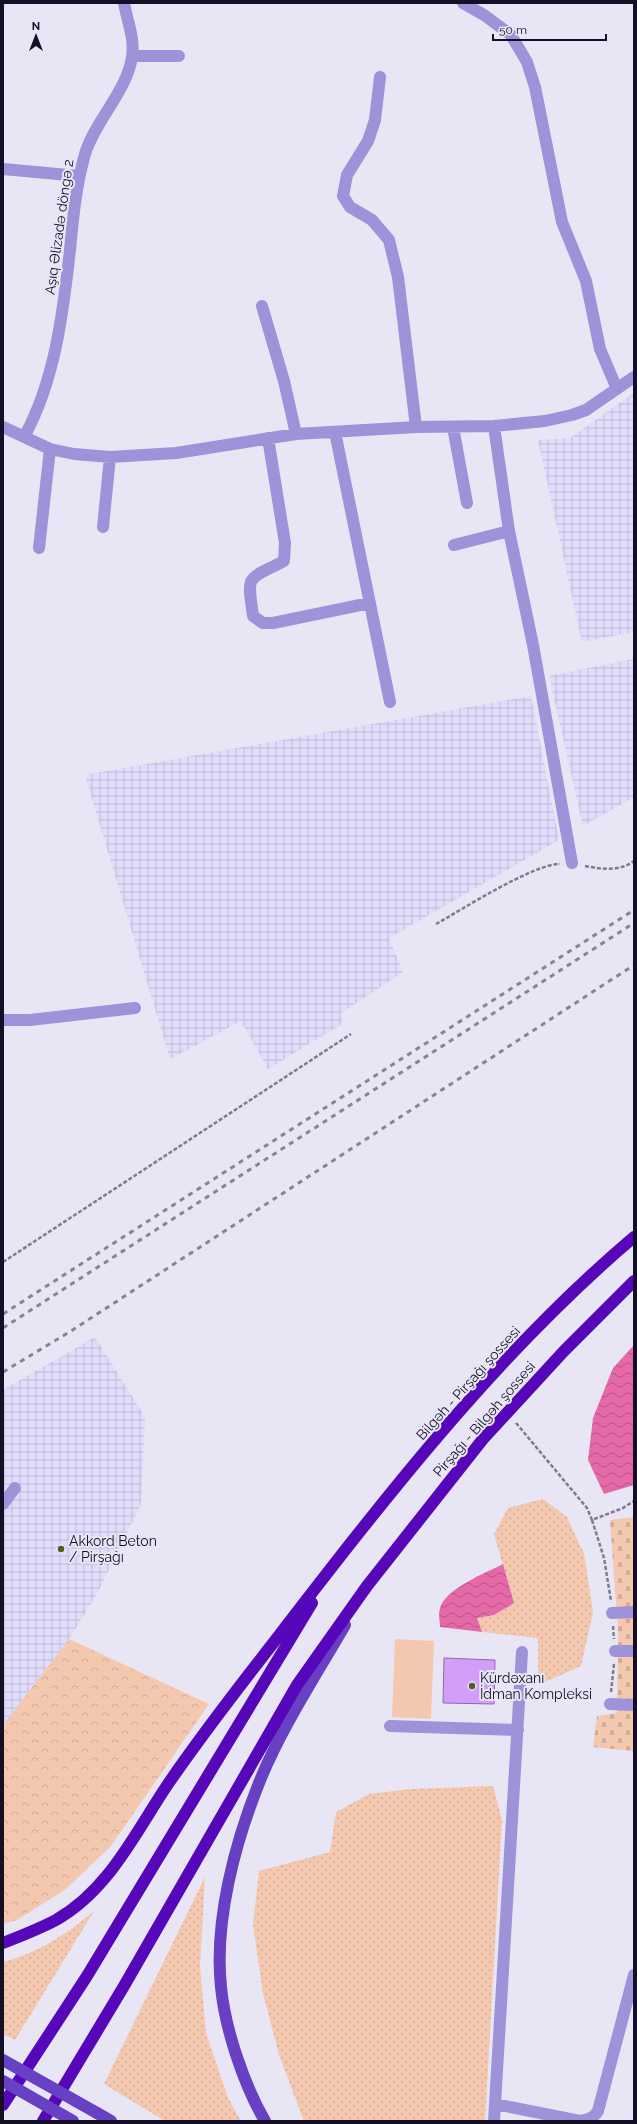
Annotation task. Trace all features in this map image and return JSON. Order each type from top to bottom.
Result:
[{"type":"highway","name":"Bilgəh - Pirşağı şossesi","points":[[338,1561],[402,1479],[474,1395],[545,1320],[634,1237]]},
{"type":"highway","name":"Pirşağı - Bilgəh şossesi","points":[[43,2121],[128,1979],[297,1685],[367,1586],[441,1490],[483,1439],[564,1351],[634,1281]]},
{"type":"highway","points":[[3,1943],[33,1931],[57,1919],[94,1890],[130,1845],[169,1784],[212,1725],[338,1561]]},
{"type":"highway","points":[[3,2105],[87,1976],[338,1561]]},
{"type":"main road","points":[[265,2121],[256,2105],[234,2050],[221,1987],[221,1928],[233,1864],[260,1782],[287,1727],[367,1586]]},
{"type":"main road","points":[[3,2060],[111,2121]]},
{"type":"main road","points":[[3,2082],[72,2121]]},
{"type":"street","name":"Aşıq Əlizadə döngə 2","points":[[24,437],[35,417],[44,393],[56,341],[67,274],[79,176],[85,152],[91,138],[130,68],[133,46],[124,3]]},
{"type":"street","points":[[463,3],[484,15],[511,35],[527,62],[535,87],[562,222],[586,281],[600,349],[618,389]]},
{"type":"street","points":[[132,56],[179,56]]},
{"type":"street","points":[[380,76],[375,120],[368,141],[347,175],[343,196],[350,207],[372,220],[389,240],[398,277],[416,427]]},
{"type":"street","points":[[3,169],[79,176]]},
{"type":"street","points":[[262,306],[284,381],[296,434]]},
{"type":"street","points":[[3,427],[50,449],[74,454],[110,457],[176,453],[296,434],[416,427],[494,426],[545,421],[572,415],[586,410],[634,377]]},
{"type":"street","points":[[494,426],[509,531],[533,645],[572,863]]},
{"type":"street","points":[[453,427],[467,503]]},
{"type":"street","points":[[335,432],[390,702]]},
{"type":"street","points":[[268,438],[285,543],[284,561],[252,577],[249,584],[253,616],[263,623],[274,623],[370,603]]},
{"type":"street","points":[[39,548],[50,449]]},
{"type":"street","points":[[103,527],[110,457]]},
{"type":"street","points":[[454,545],[509,531]]},
{"type":"street","points":[[3,1020],[30,1020],[135,1008]]},
{"type":"street","points":[[3,1504],[15,1488]]},
{"type":"street","points":[[612,1612],[634,1612]]},
{"type":"street","points":[[615,1651],[634,1650]]},
{"type":"street","points":[[494,2121],[522,1652]]},
{"type":"street","points":[[610,1704],[634,1706]]},
{"type":"street","points":[[390,1726],[518,1730]]},
{"type":"street","points":[[495,2104],[580,2121],[589,2120],[595,2116],[598,2111],[634,1975]]},
{"type":"path","points":[[436,924],[534,870],[552,864],[572,863],[607,870],[628,866],[634,861]]},
{"type":"path","points":[[3,1262],[350,1034]]},
{"type":"path","points":[[508,1413],[587,1508],[592,1520],[634,1502]]},
{"type":"shaded area","points":[[634,393],[634,632],[582,642],[538,440],[570,438]]},
{"type":"shaded area","points":[[634,659],[634,797],[583,826],[549,676]]},
{"type":"shaded area","points":[[531,696],[559,840],[389,938],[403,972],[341,1013],[342,1024],[268,1069],[241,1021],[170,1059],[85,775]]},
{"type":"shaded area","name":"Akkord Beton / Pirşağı","points":[[95,1337],[145,1417],[141,1504],[97,1594],[69,1639],[3,1725],[3,1390]]},
{"type":"green space","points":[[543,1499],[567,1517],[584,1554],[593,1612],[581,1666],[538,1685],[538,1638],[482,1632],[477,1618],[494,1615],[514,1603],[494,1534],[508,1508]]},
{"type":"green space","points":[[634,1517],[634,1751],[593,1747],[597,1716],[617,1713],[618,1631],[610,1520]]},
{"type":"green space","points":[[69,1639],[209,1704],[111,1846],[66,1889],[17,1920],[3,1924],[3,1725]]},
{"type":"green space","points":[[395,1639],[434,1641],[431,1719],[392,1717]]},
{"type":"green space","points":[[493,1786],[502,1820],[485,2121],[304,2121],[279,2055],[263,1993],[253,1925],[259,1871],[330,1852],[336,1812],[369,1794],[411,1789]]},
{"type":"green space","points":[[205,1877],[200,1966],[206,2033],[228,2098],[241,2121],[165,2121],[104,2084]]},
{"type":"green space","points":[[94,1911],[15,2040],[3,2034],[3,1962],[29,1953],[52,1942],[73,1928]]},
{"type":"water","points":[[634,1345],[634,1485],[604,1494],[588,1460],[593,1418],[613,1368]]},
{"type":"water","points":[[503,1564],[514,1603],[494,1615],[477,1618],[482,1632],[440,1627],[440,1608],[450,1594],[467,1582]]},
{"type":"building","points":[[444,1658],[495,1660],[494,1704],[443,1703]]},
{"type":"railway","points":[[3,1314],[634,910]]},
{"type":"railway","points":[[3,1328],[634,923]]},
{"type":"railway","points":[[3,1372],[71,1331],[634,965]]},
{"type":"place","name":"Akkord Beton / Pirşağı","points":[[61,1549]]},
{"type":"place","name":"Kürdəxanı İdman Kompleksi","points":[[472,1686]]}]
